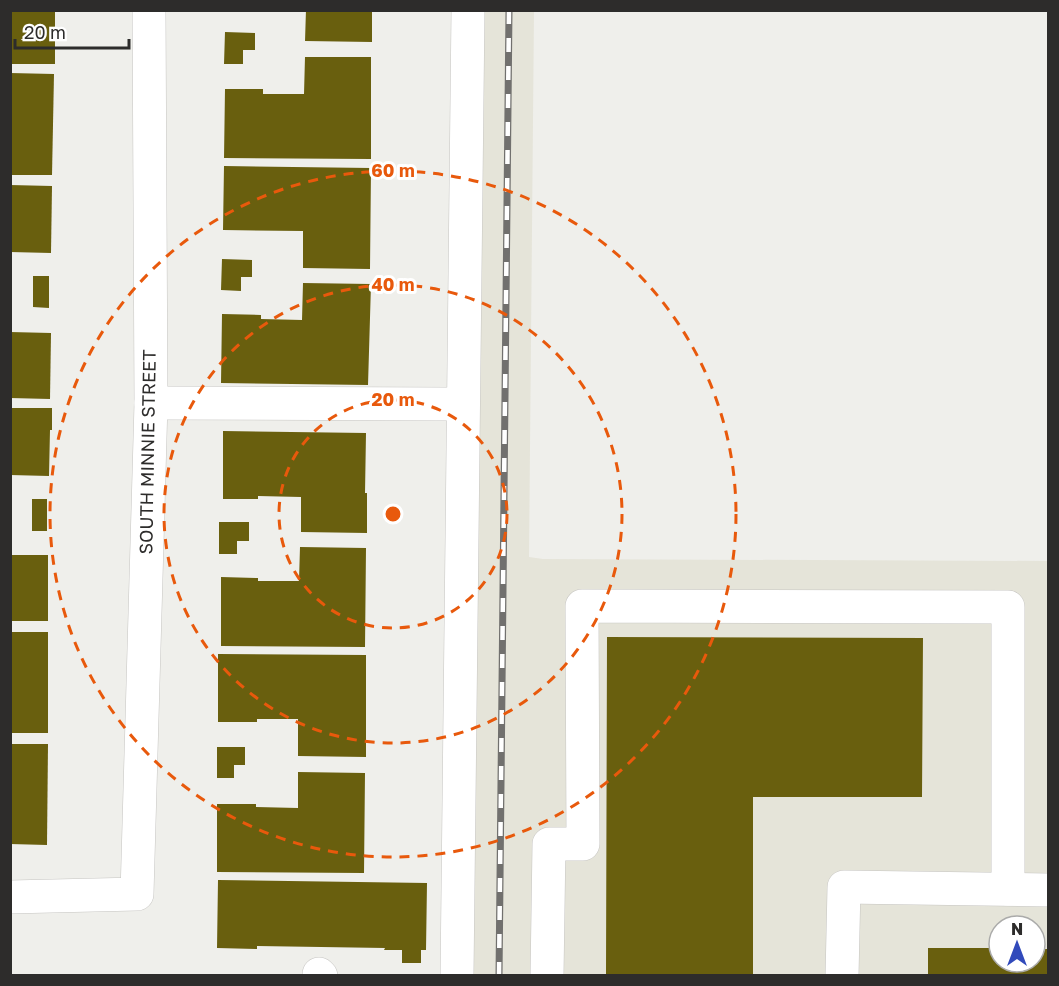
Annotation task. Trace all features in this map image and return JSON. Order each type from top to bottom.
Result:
[{"type":"street","name":"SOUTH MINNIE STREET","points":[[10,897],[137,894],[151,403],[149,10]]},
{"type":"street","points":[[457,975],[468,10]]},
{"type":"street","points":[[151,403],[463,403]]},
{"type":"street","points":[[547,975],[549,844],[583,844],[582,606],[1008,607],[1008,889]]},
{"type":"street","points":[[842,975],[844,887],[1048,890]]},
{"type":"shaded area","points":[[479,11],[534,11],[529,557],[543,559],[1048,561],[1048,975],[471,976]]},
{"type":"building","points":[[10,10],[55,10],[55,64],[10,64]]},
{"type":"building","points":[[306,10],[372,10],[372,42],[305,41]]},
{"type":"building","points":[[225,32],[255,33],[255,50],[243,50],[243,64],[224,64]]},
{"type":"building","points":[[305,57],[371,57],[371,159],[224,158],[225,89],[263,89],[263,94],[304,94]]},
{"type":"building","points":[[10,73],[54,74],[52,175],[10,175]]},
{"type":"building","points":[[224,166],[371,168],[370,269],[303,268],[303,231],[223,230]]},
{"type":"building","points":[[10,185],[52,186],[51,253],[10,252]]},
{"type":"building","points":[[222,259],[252,260],[252,277],[241,277],[241,291],[221,290]]},
{"type":"building","points":[[33,276],[49,276],[49,308],[33,307]]},
{"type":"building","points":[[303,283],[371,284],[368,385],[221,383],[222,314],[261,315],[261,319],[302,320]]},
{"type":"building","points":[[10,332],[51,333],[50,399],[10,398]]},
{"type":"building","points":[[10,408],[52,408],[49,476],[10,475]]},
{"type":"building","points":[[223,431],[366,433],[367,533],[301,532],[301,497],[258,496],[258,499],[223,499]]},
{"type":"building","points":[[32,499],[47,499],[47,531],[32,531]]},
{"type":"building","points":[[219,522],[249,522],[249,541],[237,541],[237,554],[219,554]]},
{"type":"building","points":[[300,547],[366,548],[365,647],[221,646],[221,577],[258,578],[258,581],[299,581]]},
{"type":"building","points":[[10,555],[48,555],[48,621],[10,621]]},
{"type":"building","points":[[10,632],[48,632],[48,733],[10,733]]},
{"type":"building","points":[[607,637],[923,638],[922,797],[753,797],[753,976],[606,976]]},
{"type":"building","points":[[218,654],[366,655],[366,757],[298,756],[298,719],[218,722]]},
{"type":"building","points":[[10,744],[48,744],[47,845],[10,844]]},
{"type":"building","points":[[217,747],[245,747],[245,765],[234,765],[234,778],[217,778]]},
{"type":"building","points":[[298,772],[365,773],[364,873],[217,872],[217,804],[256,804],[256,807],[298,808]]},
{"type":"building","points":[[218,880],[427,883],[426,950],[421,950],[421,963],[402,963],[402,950],[384,950],[385,948],[257,946],[257,949],[217,948]]},
{"type":"building","points":[[928,948],[987,948],[987,974],[1047,974],[1048,949],[1048,976],[928,976]]},
{"type":"railway","points":[[499,976],[509,10]]}]
